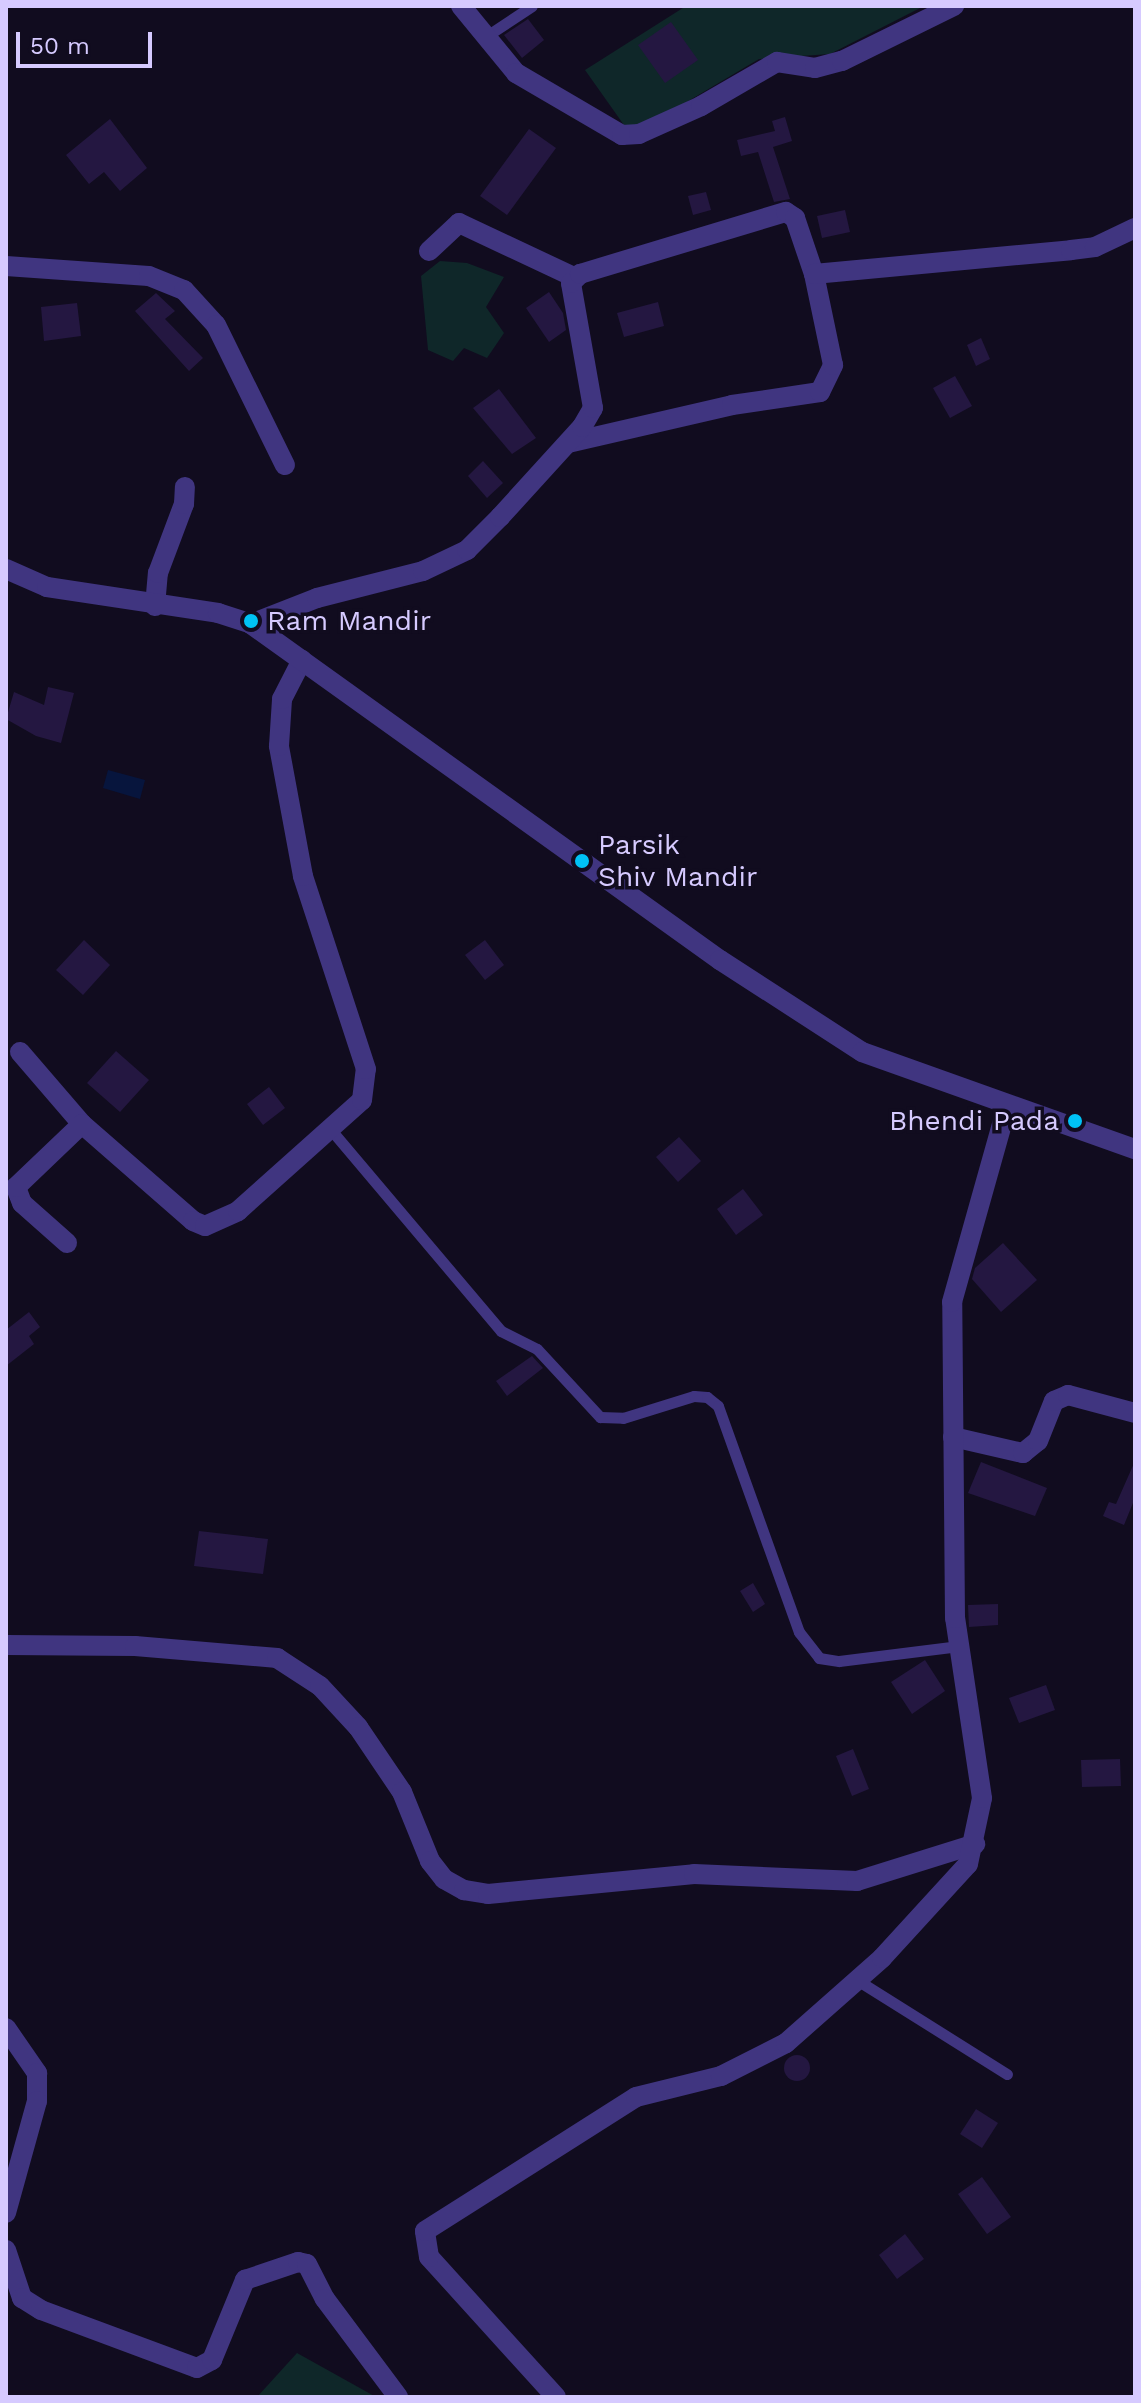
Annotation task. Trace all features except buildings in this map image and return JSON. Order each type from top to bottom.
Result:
[{"type":"street","points":[[461,6],[484,38],[516,73],[622,135],[639,134],[777,62],[815,68],[842,61],[954,6]]},
{"type":"street","points":[[429,251],[459,223],[574,277],[786,212],[795,218],[814,274],[833,365],[820,392],[732,405],[568,443]]},
{"type":"street","points":[[814,274],[1095,247],[1135,228]]},
{"type":"street","points":[[6,266],[149,276],[184,290],[216,325],[285,465]]},
{"type":"street","points":[[251,624],[317,598],[423,571],[467,550],[568,443],[593,408],[574,277]]},
{"type":"street","points":[[155,606],[158,573],[184,504],[185,487]]},
{"type":"street","points":[[6,569],[47,587],[155,606],[218,613],[251,624],[720,960],[849,1044],[1007,1106],[1135,1149]]},
{"type":"street","points":[[20,1052],[82,1124],[193,1221],[205,1226],[238,1211],[332,1131],[362,1100],[368,1086],[303,876],[279,746],[282,699],[302,660]]},
{"type":"street","points":[[556,2397],[429,2257],[425,2231],[636,2097],[721,2076],[786,2043],[857,1980],[968,1864],[975,1844],[982,1798],[959,1646],[952,1302],[1007,1106]]},
{"type":"street","points":[[67,1243],[22,1203],[16,1187],[82,1124]]},
{"type":"street","points":[[953,1437],[1023,1453],[1038,1441],[1054,1401],[1068,1395],[1135,1413]]},
{"type":"street","points":[[6,1645],[135,1646],[277,1658],[320,1686],[358,1727],[402,1792],[430,1861],[444,1879],[464,1890],[488,1894],[694,1874],[857,1881],[975,1844]]},
{"type":"street","points":[[6,2028],[37,2073],[37,2101],[6,2213]]},
{"type":"street","points":[[6,2250],[22,2298],[41,2310],[197,2368],[212,2360],[245,2280],[298,2262],[307,2264],[334,2312],[398,2397]]},
{"type":"lane","points":[[484,38],[532,6]]},
{"type":"lane","points":[[332,1131],[501,1331],[537,1349],[600,1417],[623,1418],[694,1396],[707,1397],[718,1406],[799,1632],[819,1658],[839,1661],[959,1646]]},
{"type":"lane","points":[[857,1980],[1007,2074]]},
{"type":"green space","points":[[686,6],[924,6],[830,54],[759,59],[631,135],[585,70]]},
{"type":"green space","points":[[440,261],[467,263],[504,277],[486,307],[504,333],[487,358],[464,348],[453,361],[428,350],[421,276]]},
{"type":"green space","points":[[297,2353],[376,2397],[257,2397]]},
{"type":"water","points":[[108,770],[145,780],[140,799],[103,788]]},
{"type":"place","name":"Ram Mandir","points":[[251,621]]},
{"type":"place","name":"Parsik Shiv Mandir","points":[[582,861]]},
{"type":"place","name":"Bhendi Pada","points":[[1075,1121]]}]
